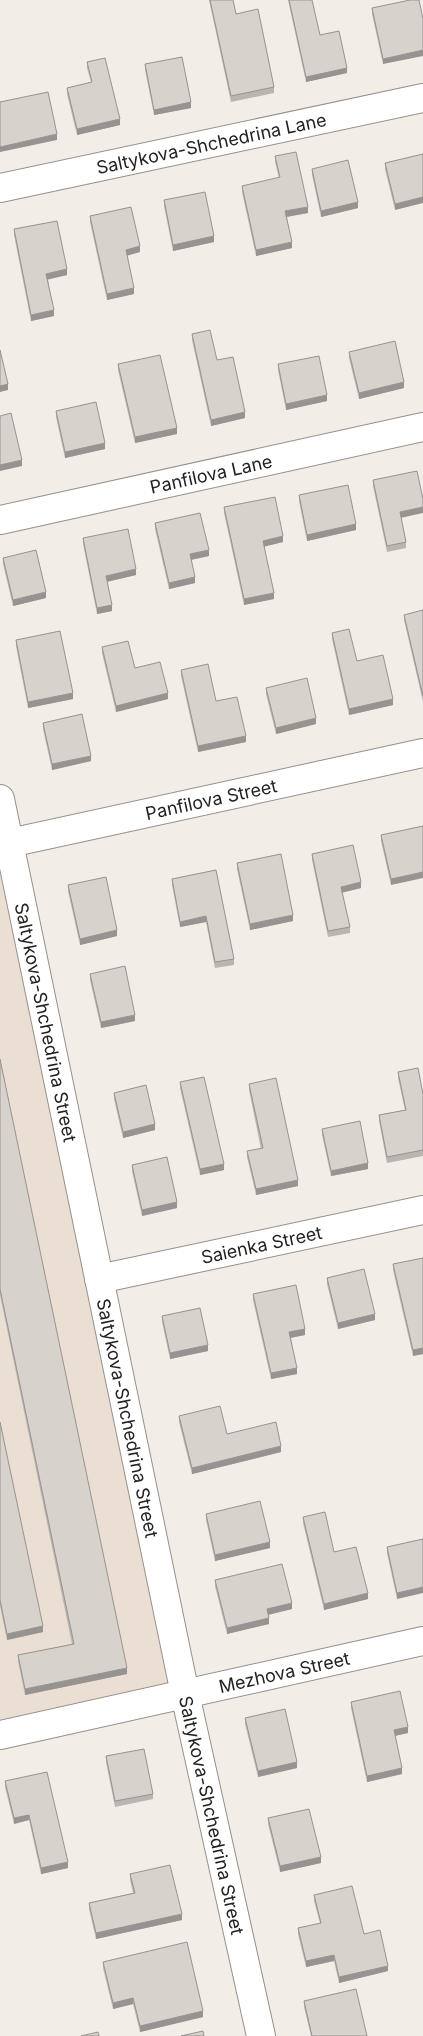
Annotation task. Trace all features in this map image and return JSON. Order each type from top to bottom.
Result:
[{"type":"street","name":"Saltykova-Shchedrina Lane","points":[[0,188],[423,98]]},
{"type":"street","name":"Panfilova Lane","points":[[0,520],[423,428]]},
{"type":"street","name":"Panfilova Street","points":[[5,844],[423,753]]},
{"type":"street","name":"Saltykova-Shchedrina Street","points":[[0,799],[5,844],[100,1279],[185,1694],[261,2036]]},
{"type":"street","name":"Saienka Street","points":[[100,1279],[423,1210]]},
{"type":"street","name":"Mezhova Street","points":[[0,1735],[423,1641]]},
{"type":"shaded area","points":[[0,858],[168,1686],[0,1724]]},
{"type":"building","points":[[210,0],[233,0],[236,14],[258,9],[274,87],[231,96]]},
{"type":"building","points":[[289,0],[312,0],[320,35],[339,31],[347,68],[306,77]]},
{"type":"building","points":[[410,0],[419,0],[423,19],[423,50],[383,59],[372,8]]},
{"type":"building","points":[[182,57],[191,102],[154,110],[145,64]]},
{"type":"building","points":[[105,58],[120,119],[77,129],[67,88],[92,82],[87,62]]},
{"type":"building","points":[[48,92],[57,134],[0,147],[0,102]]},
{"type":"building","points":[[296,152],[308,207],[285,211],[292,242],[256,250],[242,186],[280,177],[275,156]]},
{"type":"building","points":[[423,154],[423,197],[395,204],[385,163]]},
{"type":"building","points":[[348,160],[358,202],[321,211],[312,169]]},
{"type":"building","points":[[205,192],[214,236],[173,245],[164,200]]},
{"type":"building","points":[[131,207],[140,246],[126,250],[134,288],[107,294],[90,216]]},
{"type":"building","points":[[57,221],[67,269],[46,274],[54,310],[31,315],[14,229]]},
{"type":"building","points":[[210,330],[217,360],[233,357],[245,412],[211,420],[192,334]]},
{"type":"building","points":[[395,341],[404,382],[359,393],[349,352]]},
{"type":"building","points":[[0,350],[8,384],[0,386]]},
{"type":"building","points":[[160,355],[177,428],[135,437],[118,364]]},
{"type":"building","points":[[319,356],[327,395],[286,404],[278,364]]},
{"type":"building","points":[[96,402],[105,443],[65,452],[56,411]]},
{"type":"building","points":[[11,413],[22,460],[0,465],[0,416]]},
{"type":"building","points":[[417,471],[423,507],[400,512],[406,542],[387,546],[373,480]]},
{"type":"building","points":[[348,485],[356,524],[307,535],[299,495]]},
{"type":"building","points":[[275,497],[283,536],[263,541],[274,593],[244,599],[224,507]]},
{"type":"building","points":[[200,513],[209,550],[190,554],[195,577],[169,583],[155,523]]},
{"type":"building","points":[[128,529],[136,569],[106,576],[112,605],[97,608],[83,538]]},
{"type":"building","points":[[36,550],[46,592],[13,600],[3,558]]},
{"type":"building","points":[[423,610],[423,696],[404,615]]},
{"type":"building","points":[[349,629],[357,661],[383,655],[393,699],[349,709],[332,633]]},
{"type":"building","points":[[60,631],[73,693],[28,702],[16,640]]},
{"type":"building","points":[[128,641],[135,668],[160,662],[168,693],[116,706],[102,647]]},
{"type":"building","points":[[208,664],[216,701],[237,697],[246,736],[198,746],[181,670]]},
{"type":"building","points":[[307,678],[316,718],[276,728],[266,688]]},
{"type":"building","points":[[82,714],[91,756],[52,764],[43,723]]},
{"type":"building","points":[[423,826],[423,872],[391,879],[381,835]]},
{"type":"building","points":[[353,845],[361,882],[341,887],[350,927],[328,931],[312,854]]},
{"type":"building","points":[[281,854],[293,915],[250,924],[237,863]]},
{"type":"building","points":[[216,870],[234,959],[215,962],[206,916],[180,922],[172,879]]},
{"type":"building","points":[[106,877],[117,930],[80,939],[68,885]]},
{"type":"building","points":[[125,966],[135,1015],[101,1022],[90,974]]},
{"type":"building","points":[[0,1059],[127,1668],[25,1689],[18,1655],[74,1644],[0,1289]]},
{"type":"building","points":[[418,1068],[423,1094],[423,1150],[387,1157],[379,1115],[406,1110],[398,1072]]},
{"type":"building","points":[[204,1077],[224,1164],[200,1169],[180,1082]]},
{"type":"building","points":[[276,1078],[298,1180],[256,1189],[247,1151],[263,1148],[249,1084]]},
{"type":"building","points":[[146,1085],[155,1124],[123,1132],[114,1093]]},
{"type":"building","points":[[360,1121],[368,1163],[331,1171],[322,1129]]},
{"type":"building","points":[[167,1157],[177,1202],[142,1210],[132,1165]]},
{"type":"building","points":[[423,1258],[423,1348],[413,1350],[393,1264]]},
{"type":"building","points":[[364,1269],[375,1314],[338,1323],[327,1278]]},
{"type":"building","points":[[296,1285],[305,1329],[289,1332],[297,1368],[271,1373],[253,1294]]},
{"type":"building","points":[[200,1308],[208,1345],[170,1353],[162,1316]]},
{"type":"building","points":[[220,1406],[227,1434],[276,1422],[281,1446],[192,1468],[179,1416]]},
{"type":"building","points":[[0,1422],[43,1626],[7,1634],[0,1600]]},
{"type":"building","points":[[260,1501],[270,1542],[215,1555],[206,1514]]},
{"type":"building","points":[[325,1512],[334,1552],[356,1547],[368,1593],[324,1604],[303,1517]]},
{"type":"building","points":[[423,1539],[423,1587],[397,1593],[387,1547]]},
{"type":"building","points":[[282,1564],[292,1603],[267,1609],[269,1618],[227,1628],[215,1580]]},
{"type":"building","points":[[400,1691],[408,1727],[394,1730],[402,1768],[367,1776],[351,1702]]},
{"type":"building","points":[[285,1709],[297,1762],[258,1771],[245,1718]]},
{"type":"building","points":[[144,1749],[153,1794],[115,1801],[106,1756]]},
{"type":"building","points":[[47,1772],[68,1862],[41,1868],[29,1815],[14,1818],[5,1781]]},
{"type":"building","points":[[309,1809],[321,1857],[280,1866],[268,1818]]},
{"type":"building","points":[[170,1865],[182,1914],[96,1933],[89,1903],[135,1893],[130,1874]]},
{"type":"building","points":[[352,1886],[364,1934],[380,1930],[388,1966],[339,1977],[334,1955],[306,1961],[298,1928],[321,1923],[314,1895]]},
{"type":"building","points":[[187,1942],[203,2011],[140,2026],[133,1998],[113,2003],[103,1962]]},
{"type":"building","points":[[356,1989],[367,2036],[312,2036],[304,2001]]},
{"type":"building","points":[[203,2031],[204,2036],[181,2036]]},
{"type":"building","points":[[98,2032],[99,2036],[81,2036]]}]
